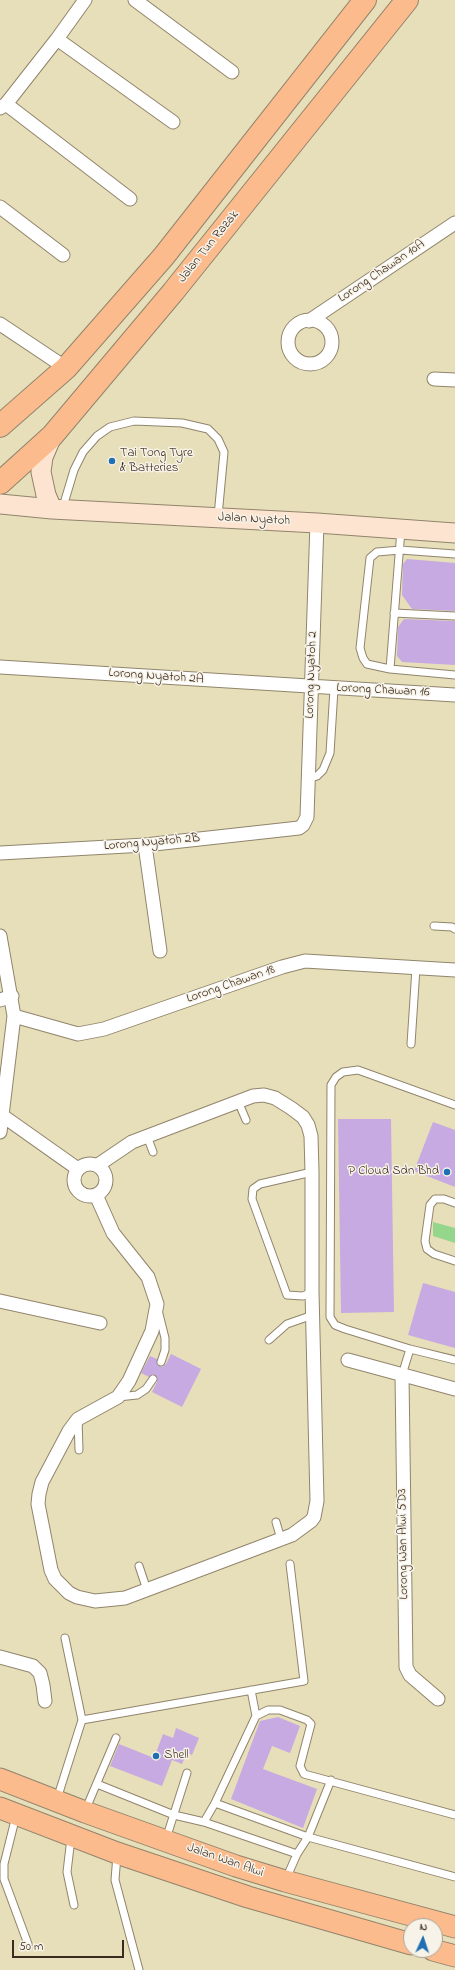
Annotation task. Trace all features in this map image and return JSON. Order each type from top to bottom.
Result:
[{"type":"highway","points":[[0,426],[66,368],[164,256],[365,0]]},
{"type":"highway","name":"Jalan Tun Razak","points":[[0,483],[52,436],[173,292],[407,0]]},
{"type":"main road","name":"Jalan Wan Alwi","points":[[0,1779],[85,1812],[236,1866],[285,1881],[455,1927]]},
{"type":"main road","name":"Jalan Wan Alwi","points":[[8,1811],[117,1853],[248,1897],[403,1942]]},
{"type":"main road","points":[[443,1953],[455,1956]]},
{"type":"street","points":[[85,0],[57,39],[3,106],[130,199]]},
{"type":"street","points":[[135,0],[232,72]]},
{"type":"street","points":[[57,39],[173,122]]},
{"type":"street","points":[[0,207],[63,255]]},
{"type":"street","name":"Lorong Chawan 10A","points":[[309,320],[455,224]]},
{"type":"street","points":[[0,324],[66,368]]},
{"type":"street","points":[[434,379],[455,380]]},
{"type":"street","points":[[52,436],[43,457],[41,472],[46,495],[57,509]]},
{"type":"street","name":"Jalan Nyatoh","points":[[0,504],[57,509],[317,523],[455,533]]},
{"type":"street","name":"Lorong Nyatoh 2","points":[[303,825],[307,817],[317,523]]},
{"type":"street","name":"Lorong Nyatoh 2A","points":[[0,667],[311,687]]},
{"type":"street","name":"Lorong Chawan 16","points":[[311,687],[455,695]]},
{"type":"street","name":"Lorong Nyatoh 2B","points":[[0,853],[145,845],[299,828],[303,825]]},
{"type":"street","points":[[145,845],[160,951]]},
{"type":"street","points":[[0,936],[6,998],[14,1016],[0,1132]]},
{"type":"street","name":"Lorong Chawan 18","points":[[14,1016],[78,1034],[104,1029],[282,967],[305,961],[455,970]]},
{"type":"street","points":[[96,1194],[113,1233],[148,1276],[157,1304],[152,1331],[129,1381],[118,1397],[78,1419],[69,1430],[48,1470],[39,1494],[38,1504],[50,1570],[55,1579],[69,1593],[86,1600],[95,1601],[125,1598],[281,1539],[307,1526],[314,1516],[316,1508],[311,1136],[308,1125],[303,1117],[275,1098],[264,1095],[253,1096],[125,1145],[98,1165]]},
{"type":"street","points":[[3,1116],[78,1169]]},
{"type":"street","points":[[91,1163],[98,1165],[103,1170],[106,1177],[102,1190],[89,1196],[82,1194],[76,1189],[74,1175],[78,1169],[91,1163]]},
{"type":"street","points":[[0,1301],[100,1323]]},
{"type":"street","points":[[348,1360],[455,1389]]},
{"type":"street","name":"Lorong Wan Alwi 5D3","points":[[402,1375],[406,1667],[410,1675],[438,1700]]},
{"type":"street","points":[[0,1657],[33,1666],[40,1673],[45,1701]]},
{"type":"lane","points":[[57,509],[83,452],[96,436],[110,426],[134,421],[182,423],[208,429],[218,439],[224,452],[218,518]]},
{"type":"lane","points":[[390,668],[401,530]]},
{"type":"lane","points":[[455,554],[400,550],[377,552],[370,558],[360,648],[363,658],[367,664],[455,675]]},
{"type":"lane","points":[[394,613],[455,616]]},
{"type":"lane","points":[[308,779],[317,776],[324,770],[330,753],[334,689]]},
{"type":"lane","points":[[434,926],[452,926],[455,930]]},
{"type":"lane","points":[[411,1044],[416,968]]},
{"type":"lane","points":[[455,1104],[358,1070],[343,1072],[336,1077],[331,1085],[330,1317],[335,1325],[345,1329],[410,1349],[455,1360]]},
{"type":"lane","points":[[238,1101],[246,1120]]},
{"type":"lane","points":[[147,1136],[154,1152]]},
{"type":"lane","points":[[312,1172],[260,1184],[253,1189],[252,1199],[288,1295],[303,1296],[312,1292]]},
{"type":"lane","points":[[455,1202],[444,1199],[435,1199],[430,1205],[425,1241],[427,1249],[434,1254],[455,1261]]},
{"type":"lane","points":[[157,1304],[165,1338],[165,1350],[161,1362]]},
{"type":"lane","points":[[269,1340],[287,1324],[313,1315]]},
{"type":"lane","points":[[402,1375],[410,1349]]},
{"type":"lane","points":[[118,1397],[137,1395],[146,1389],[153,1379]]},
{"type":"lane","points":[[78,1419],[79,1450]]},
{"type":"lane","points":[[276,1522],[281,1539]]},
{"type":"lane","points":[[82,1720],[304,1681],[290,1564]]},
{"type":"lane","points":[[139,1566],[148,1590]]},
{"type":"lane","points":[[56,1801],[82,1720],[65,1638]]},
{"type":"lane","points":[[204,1822],[215,1803],[256,1716],[251,1690]]},
{"type":"lane","points":[[256,1716],[268,1710],[280,1710],[309,1722],[312,1728],[301,1761],[301,1769],[304,1774],[331,1780],[455,1815]]},
{"type":"lane","points":[[85,1812],[116,1738]]},
{"type":"lane","points":[[166,1840],[187,1773]]},
{"type":"lane","points":[[285,1881],[308,1837],[331,1780]]},
{"type":"lane","points":[[97,1784],[174,1815],[204,1822],[298,1854]]},
{"type":"lane","points":[[215,1803],[308,1837],[455,1878]]},
{"type":"lane","points":[[8,1811],[4,1879],[28,1944]]},
{"type":"lane","points":[[72,1836],[67,1872],[74,1905]]},
{"type":"lane","points":[[117,1853],[115,1880],[139,1970]]},
{"type":"green space","points":[[433,1222],[455,1228],[455,1243],[433,1236]]},
{"type":"building","points":[[407,559],[455,563],[455,611],[412,609],[402,595],[403,564]]},
{"type":"building","points":[[404,619],[455,621],[455,665],[402,662],[397,656],[398,627]]},
{"type":"building","points":[[338,1119],[391,1119],[394,1312],[341,1313]]},
{"type":"building","points":[[433,1122],[455,1130],[455,1187],[414,1171]]},
{"type":"building","points":[[423,1283],[455,1292],[455,1348],[408,1335]]},
{"type":"building","points":[[171,1354],[201,1369],[182,1407],[152,1392],[157,1382],[157,1377],[153,1374],[149,1377],[141,1373],[150,1356],[157,1359],[157,1365],[162,1367],[166,1364]]},
{"type":"building","points":[[278,1717],[300,1726],[290,1753],[272,1746],[263,1769],[317,1789],[303,1828],[231,1799],[260,1721]]},
{"type":"building","points":[[176,1728],[199,1738],[192,1755],[187,1753],[182,1764],[172,1760],[162,1786],[110,1766],[119,1744],[154,1758],[163,1734],[173,1738]]},
{"type":"place","name":"Tai Tong Tyre & Batteries","points":[[112,461]]},
{"type":"place","name":"P Cloud Sdn Bhd","points":[[447,1172]]},
{"type":"place","name":"Shell","points":[[156,1756]]}]
